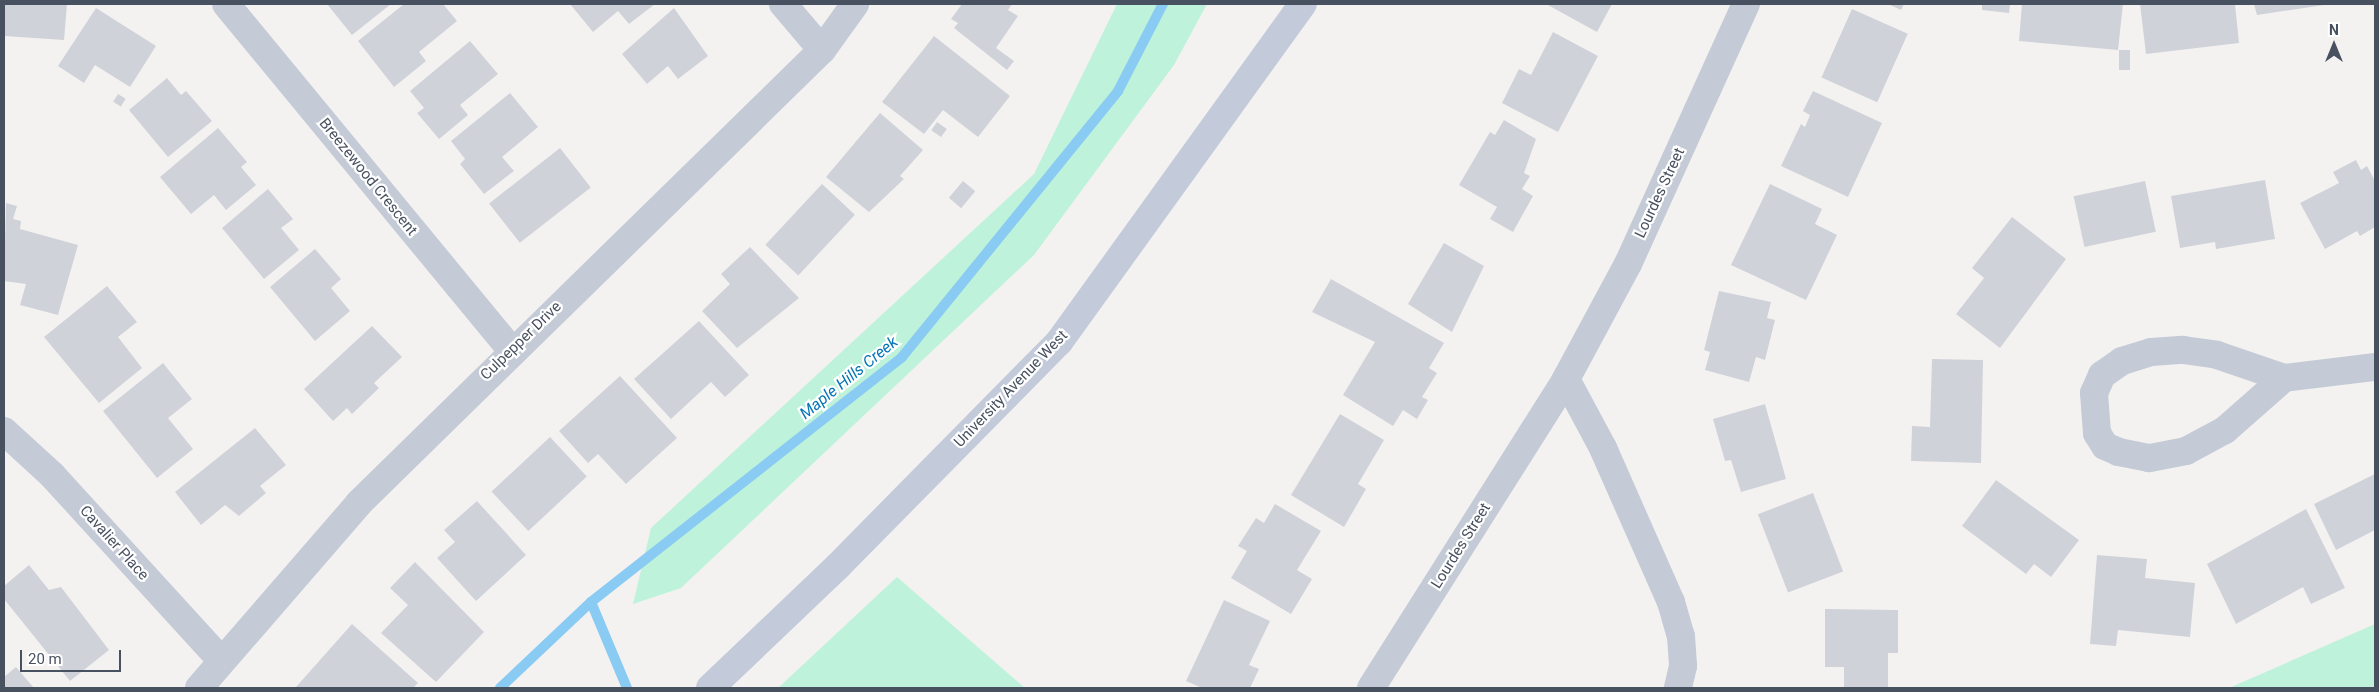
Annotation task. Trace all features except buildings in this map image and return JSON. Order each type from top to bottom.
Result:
[{"type":"main road","name":"University Avenue West","points":[[710,688],[838,566],[1060,342],[1303,4]]},
{"type":"street","name":"Breezewood Crescent","points":[[226,4],[511,350]]},
{"type":"street","points":[[783,4],[822,50]]},
{"type":"street","name":"Culpepper Drive","points":[[199,688],[220,659],[359,503],[511,350],[822,50],[855,4]]},
{"type":"street","name":"Lourdes Street","points":[[1371,688],[1566,379],[1628,264],[1746,4]]},
{"type":"street","points":[[2284,378],[2226,430],[2186,451],[2148,458],[2119,452],[2105,446],[2097,433],[2094,393],[2102,375],[2122,361],[2150,352],[2183,350],[2217,355],[2284,378],[2375,367]]},
{"type":"street","points":[[1566,379],[1603,448],[1671,602],[1681,636],[1683,666],[1678,688]]},
{"type":"street","name":"Cavalier Place","points":[[4,431],[52,475],[220,659]]},
{"type":"green space","points":[[1117,4],[1207,4],[1174,65],[1034,255],[681,588],[633,604],[651,528],[1034,174]]},
{"type":"green space","points":[[897,577],[1025,688],[778,688]]},
{"type":"green space","points":[[2375,624],[2375,688],[2229,688]]},
{"type":"waterway","name":"Maple Hills Creek","points":[[500,688],[591,602],[902,357],[1118,91],[1163,4]]},
{"type":"waterway","name":"Maple Hills Creek","points":[[591,602],[627,688]]}]
